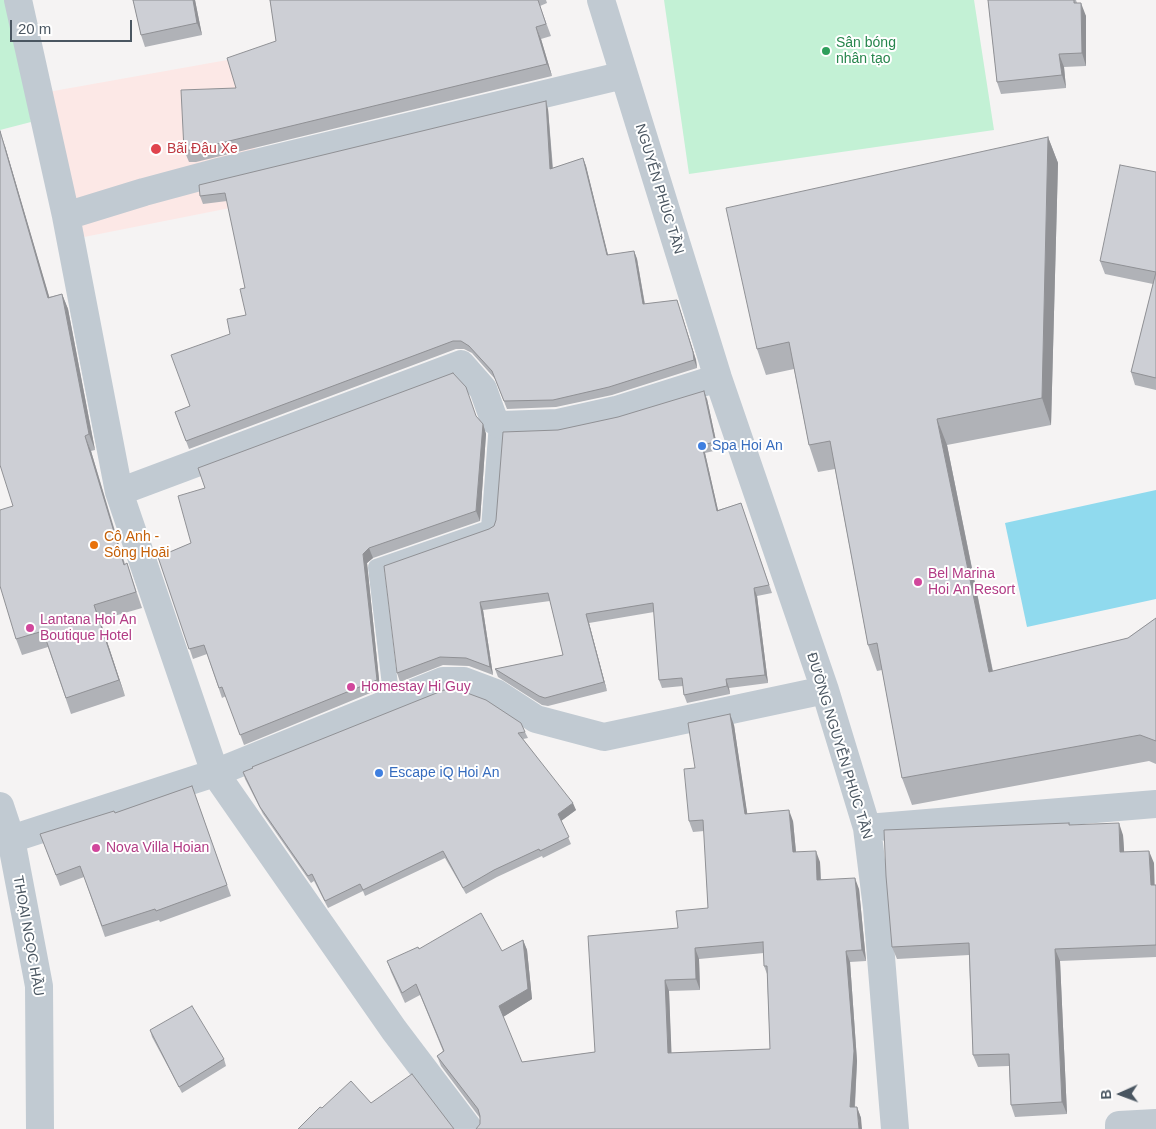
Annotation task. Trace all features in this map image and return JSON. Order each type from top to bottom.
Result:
[{"type":"street","points":[[18,0],[66,216],[119,492],[215,773],[394,1030],[469,1129]]},
{"type":"street","name":"NGUYỄN PHÚC TẦN","points":[[602,0],[718,378]]},
{"type":"street","points":[[66,216],[222,171],[624,75]]},
{"type":"street","points":[[119,492],[461,364],[483,389],[494,420],[497,423],[558,423],[616,410],[718,378]]},
{"type":"street","name":"ĐƯỜNG NGUYỄN PHÚC TẦN","points":[[718,378],[825,690],[867,828],[877,908],[895,1129]]},
{"type":"street","points":[[11,839],[215,773],[443,681],[464,681],[496,693],[536,720],[604,737],[825,690]]},
{"type":"street","points":[[867,828],[1156,804]]},
{"type":"street","name":"THOẠI NGỌC HẦU","points":[[0,806],[11,839],[39,986],[40,1129]]},
{"type":"street","points":[[1119,1129],[1119,1125],[1156,1123]]},
{"type":"lane","points":[[392,702],[376,567],[488,528],[497,423]]},
{"type":"shaded area","name":"Bãi Đậu Xe","points":[[272,52],[245,205],[74,239],[48,92]]},
{"type":"green space","points":[[0,0],[11,0],[31,122],[0,130]]},
{"type":"green space","name":"Sân bóng nhân tạo","points":[[664,0],[974,0],[994,130],[689,174]]},
{"type":"water","points":[[1156,490],[1156,599],[1027,627],[1005,523]]},
{"type":"building","points":[[133,0],[193,0],[197,23],[141,35]]},
{"type":"building","points":[[270,0],[538,0],[546,24],[536,27],[547,64],[192,150],[184,150],[181,90],[236,88],[227,58],[276,41]]},
{"type":"building","points":[[988,0],[1074,0],[1074,3],[1081,3],[1082,53],[1059,54],[1062,75],[997,82]]},
{"type":"building","points":[[546,101],[550,169],[583,158],[607,255],[634,251],[643,304],[677,300],[694,360],[609,387],[553,400],[504,401],[492,371],[469,346],[461,341],[453,341],[186,441],[175,412],[190,406],[171,355],[230,334],[227,319],[246,315],[240,289],[245,288],[225,193],[200,196],[199,185]]},
{"type":"building","points":[[0,131],[48,298],[62,294],[89,434],[85,436],[124,565],[127,563],[136,592],[94,605],[119,680],[66,698],[43,631],[16,639],[0,586],[0,510],[13,506],[0,465]]},
{"type":"building","points":[[1048,137],[1042,398],[937,419],[989,672],[1128,638],[1156,618],[1156,741],[1140,735],[902,778],[877,643],[868,645],[830,441],[809,445],[789,342],[757,349],[726,208]]},
{"type":"building","points":[[1120,165],[1156,172],[1156,272],[1100,261]]},
{"type":"building","points":[[1156,272],[1156,378],[1131,372]]},
{"type":"building","points":[[453,373],[466,387],[476,416],[483,424],[476,511],[369,548],[363,554],[377,680],[240,735],[222,687],[219,688],[204,645],[189,649],[158,557],[191,543],[178,496],[205,488],[198,468]]},
{"type":"building","points":[[704,391],[715,442],[702,445],[717,511],[741,503],[769,585],[754,588],[765,675],[726,679],[727,686],[684,695],[682,678],[659,680],[653,603],[586,614],[604,682],[545,698],[539,696],[495,669],[563,655],[548,593],[480,602],[490,667],[466,658],[440,657],[397,673],[384,566],[494,526],[503,432],[558,430],[618,417]]},
{"type":"building","points":[[444,690],[459,690],[486,700],[521,723],[525,732],[518,733],[573,803],[558,814],[569,837],[494,870],[463,888],[443,851],[363,890],[360,884],[325,901],[312,874],[308,876],[260,807],[243,772]]},
{"type":"building","points":[[730,714],[745,814],[789,810],[793,852],[816,851],[817,880],[855,878],[862,950],[846,951],[854,1051],[850,1107],[857,1107],[859,1129],[476,1129],[480,1124],[478,1109],[437,1056],[444,1051],[416,984],[402,993],[387,961],[418,947],[419,949],[481,913],[502,951],[523,940],[528,989],[499,1006],[522,1062],[595,1052],[588,936],[678,928],[676,911],[708,908],[703,820],[689,821],[684,769],[695,768],[688,723]],"holes":[[[763,942],[764,966],[767,966],[770,1049],[668,1053],[665,980],[696,979],[695,948]]]},
{"type":"building","points":[[192,786],[227,885],[156,911],[155,909],[102,926],[80,866],[56,875],[40,834],[114,811],[115,813]]},
{"type":"building","points":[[1069,823],[1069,825],[1119,823],[1120,852],[1149,851],[1151,885],[1156,885],[1156,945],[1055,949],[1062,1102],[1011,1105],[1009,1054],[973,1055],[969,943],[892,947],[884,830]]},
{"type":"building","points":[[192,1006],[224,1059],[179,1087],[150,1030]]},
{"type":"building","points":[[412,1074],[454,1129],[298,1129],[320,1107],[322,1108],[351,1081],[371,1103]]},
{"type":"place","name":"Sân bóng nhân tạo","points":[[826,51]]},
{"type":"place","name":"Bãi Đậu Xe","points":[[156,149]]},
{"type":"place","name":"Spa Hoi An","points":[[702,446]]},
{"type":"place","name":"Cô Anh - Sông Hoāi","points":[[94,545]]},
{"type":"place","name":"Bel Marina Hoi An Resort","points":[[918,582]]},
{"type":"place","name":"Lantana Hoi An Boutique Hotel","points":[[30,628]]},
{"type":"place","name":"Homestay Hi Guy","points":[[351,687]]},
{"type":"place","name":"Escape iQ Hoi An","points":[[379,773]]},
{"type":"place","name":"Nova Villa Hoian","points":[[96,848]]}]
